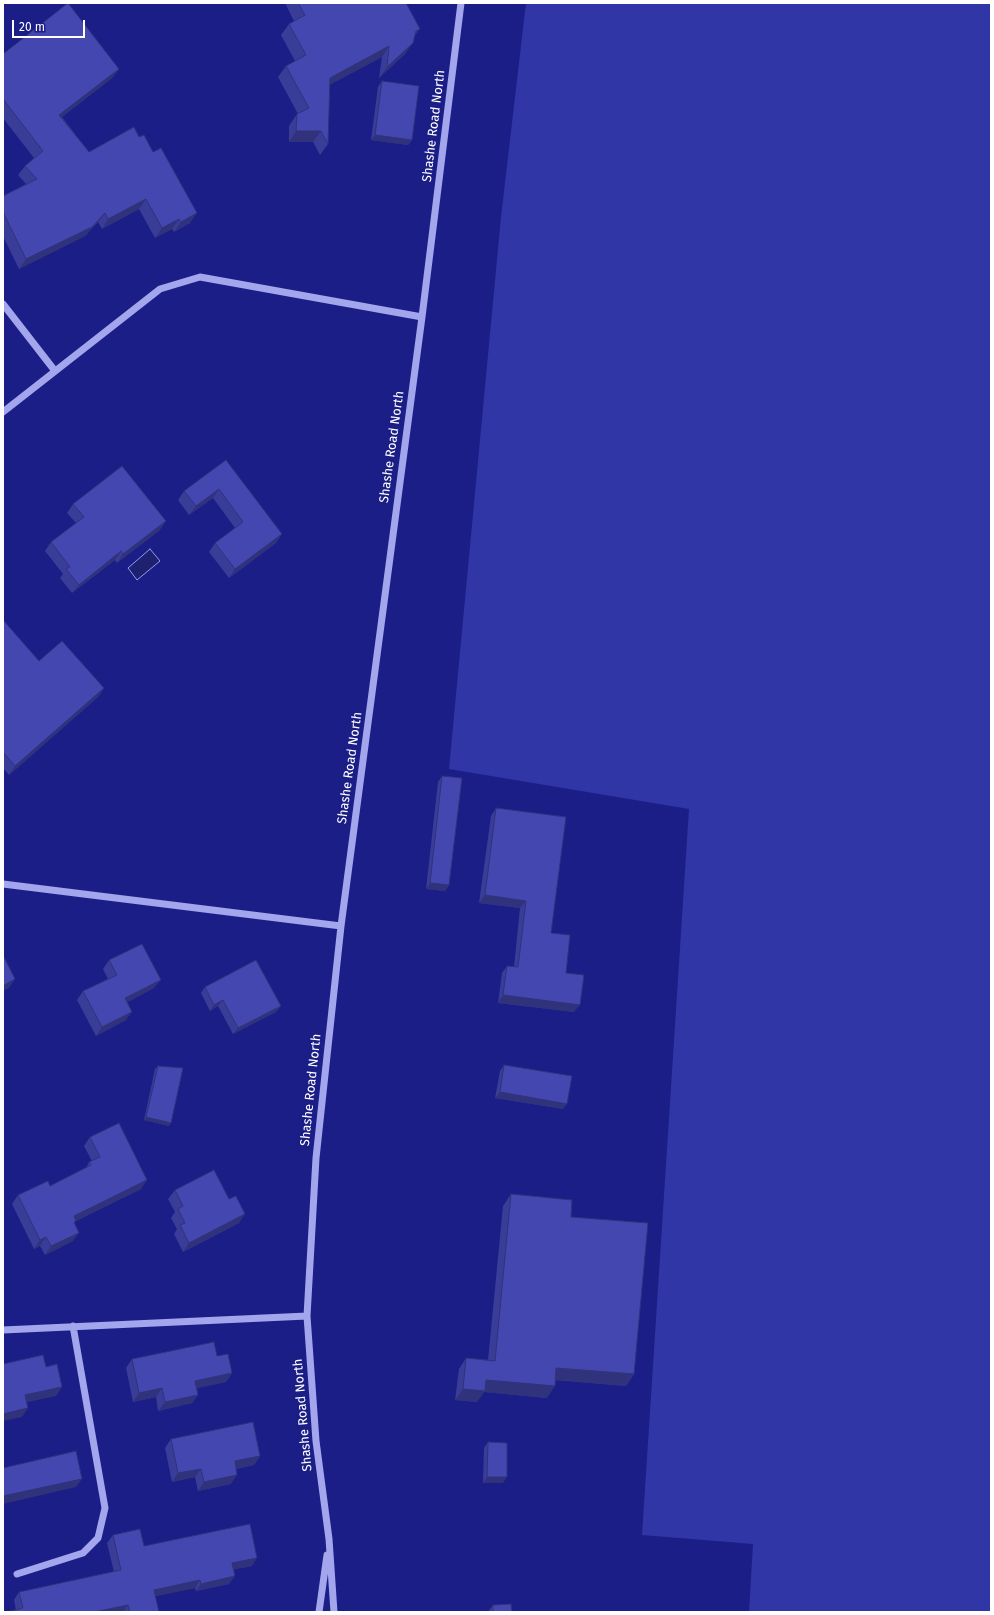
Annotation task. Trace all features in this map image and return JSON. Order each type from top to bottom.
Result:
[{"type":"street","name":"Shashe Road North","points":[[334,1612],[329,1539],[316,1441],[307,1316],[316,1158],[341,926],[462,3]]},
{"type":"street","points":[[3,412],[160,289],[200,277],[422,316]]},
{"type":"street","points":[[3,304],[54,371]]},
{"type":"street","points":[[3,884],[341,926]]},
{"type":"street","points":[[3,1330],[307,1316]]},
{"type":"street","points":[[16,1574],[83,1553],[98,1538],[105,1508],[73,1326]]},
{"type":"street","name":"Shashe Road North","points":[[319,1612],[329,1539]]},
{"type":"shaded area","points":[[526,3],[991,3],[991,1612],[749,1612],[753,1544],[642,1535],[689,809],[449,769],[501,217]]},
{"type":"shaded area","points":[[150,549],[160,561],[137,580],[128,568]]},
{"type":"building","points":[[68,3],[119,69],[59,115],[89,152],[134,127],[139,137],[144,135],[153,152],[161,148],[197,213],[181,222],[179,219],[162,228],[146,199],[108,219],[105,213],[92,227],[26,259],[3,212],[3,196],[37,179],[25,166],[43,151],[3,99],[3,54]]},
{"type":"building","points":[[298,3],[406,3],[420,29],[416,31],[413,43],[387,67],[389,46],[330,78],[328,144],[321,131],[296,131],[297,114],[309,108],[286,66],[306,55],[289,24],[305,15]]},
{"type":"building","points":[[382,81],[419,86],[412,140],[375,135]]},
{"type":"building","points":[[226,460],[282,534],[235,569],[215,543],[243,522],[219,489],[196,506],[184,491]]},
{"type":"building","points":[[122,466],[166,521],[123,554],[121,551],[79,585],[66,569],[70,567],[51,542],[84,517],[73,504]]},
{"type":"building","points":[[3,620],[39,661],[62,641],[104,688],[15,766],[3,752]]},
{"type":"building","points":[[442,776],[462,778],[449,885],[430,883]]},
{"type":"building","points":[[496,808],[566,817],[551,933],[570,935],[566,973],[584,975],[580,1005],[503,995],[507,966],[518,967],[526,901],[485,895]]},
{"type":"building","points":[[142,944],[161,980],[125,998],[132,1012],[102,1027],[83,991],[117,975],[109,960]]},
{"type":"building","points":[[3,955],[15,979],[3,986]]},
{"type":"building","points":[[256,960],[281,1006],[238,1028],[223,1000],[214,1005],[205,987]]},
{"type":"building","points":[[504,1065],[572,1076],[567,1104],[500,1092]]},
{"type":"building","points":[[158,1066],[183,1068],[171,1123],[146,1117]]},
{"type":"building","points":[[119,1123],[147,1180],[74,1216],[76,1221],[74,1222],[79,1233],[51,1246],[46,1237],[40,1240],[18,1195],[48,1181],[50,1186],[91,1165],[89,1162],[100,1157],[90,1137]]},
{"type":"building","points":[[214,1170],[229,1199],[236,1196],[245,1214],[189,1243],[180,1225],[185,1223],[178,1209],[183,1206],[175,1190]]},
{"type":"building","points":[[511,1194],[572,1200],[571,1217],[648,1223],[634,1374],[556,1368],[555,1386],[486,1380],[485,1391],[463,1389],[466,1358],[495,1361]]},
{"type":"building","points":[[214,1342],[217,1356],[228,1354],[232,1373],[195,1381],[198,1395],[165,1402],[162,1388],[139,1393],[132,1359]]},
{"type":"building","points":[[43,1355],[46,1367],[57,1364],[62,1387],[25,1395],[28,1408],[3,1414],[3,1364]]},
{"type":"building","points":[[253,1422],[260,1456],[235,1461],[237,1475],[204,1482],[201,1469],[178,1473],[171,1439]]},
{"type":"building","points":[[488,1442],[507,1443],[507,1477],[487,1477]]},
{"type":"building","points":[[76,1451],[82,1479],[3,1496],[3,1468]]},
{"type":"building","points":[[250,1524],[257,1558],[232,1563],[235,1576],[201,1584],[200,1580],[154,1590],[159,1612],[130,1612],[128,1605],[94,1612],[7,1612],[23,1608],[19,1592],[121,1570],[113,1535],[140,1529],[144,1546]]},
{"type":"building","points":[[511,1604],[512,1612],[493,1612],[493,1605]]}]
